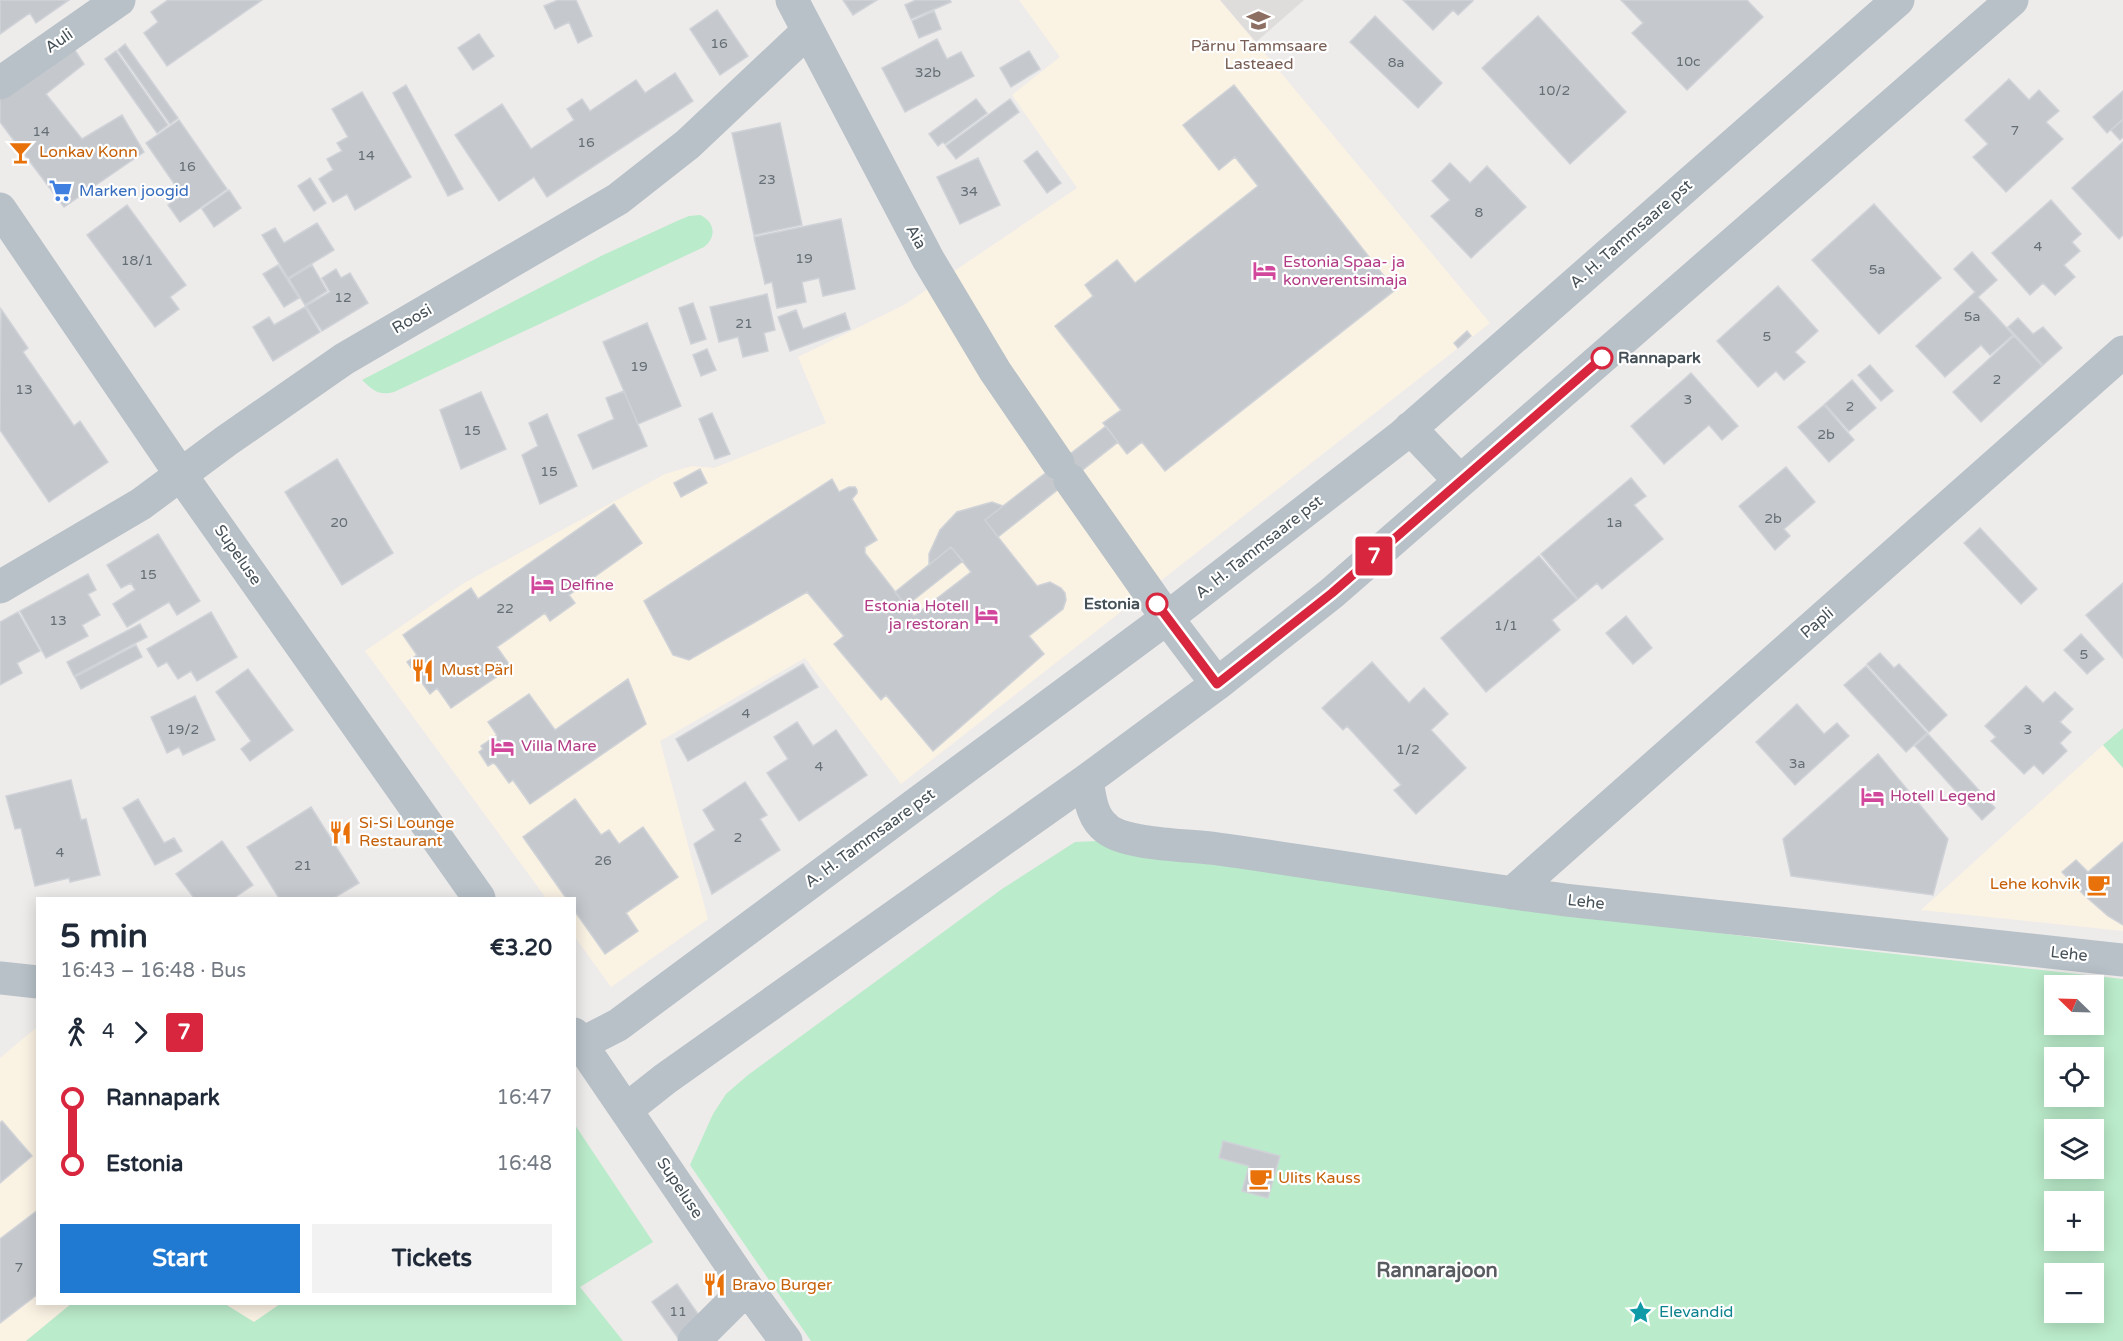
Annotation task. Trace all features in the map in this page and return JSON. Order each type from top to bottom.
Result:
[{"type":"street","name":"Auli","points":[[0,83],[118,0]]},
{"type":"street","name":"Aia","points":[[792,0],[928,259],[995,371],[1167,618],[1217,684]]},
{"type":"street","name":"A. H. Tammsaare pst","points":[[577,1041],[618,1025],[1167,618],[1410,428],[1898,0]]},
{"type":"street","points":[[627,1109],[665,1079],[1087,780],[1217,684],[1332,593],[2012,0]]},
{"type":"street","name":"Roosi","points":[[0,587],[141,504],[344,358],[618,199],[688,144],[807,31]]},
{"type":"street","name":"Supeluse","points":[[0,209],[182,475],[478,897]]},
{"type":"street","name":"Papli","points":[[1512,893],[2123,352]]},
{"type":"street","points":[[1410,428],[1460,481]]},
{"type":"street","name":"Lehe","points":[[1087,780],[1092,810],[1107,829],[1129,839],[1216,848],[1512,893],[2123,960]]},
{"type":"street","points":[[0,978],[36,982]]},
{"type":"street","name":"Supeluse","points":[[577,1041],[627,1109],[747,1288],[786,1341]]},
{"type":"street","points":[[694,1341],[747,1288]]},
{"type":"shaded area","points":[[1019,0],[1220,0],[1490,323],[901,784],[805,658],[660,741],[708,919],[611,987],[576,938],[576,897],[545,897],[365,651],[464,583],[665,474],[692,466],[714,468],[826,423],[798,357],[904,305],[1077,188],[1012,95],[1060,57]]},
{"type":"shaded area","name":"Pärnu Tammsaare Lasteaed","points":[[1220,0],[1304,0],[1256,42]]},
{"type":"shaded area","points":[[2103,745],[2123,768],[2123,931],[1921,910]]},
{"type":"shaded area","points":[[36,1028],[36,1305],[70,1305],[26,1341],[0,1341],[0,1058]]},
{"type":"shaded area","points":[[227,1305],[279,1305],[254,1322]]},
{"type":"green space","points":[[700,215],[709,222],[713,230],[711,239],[704,247],[394,392],[376,391],[362,380],[601,256],[689,216]]},
{"type":"green space","points":[[2123,728],[2123,768],[2103,745]]},
{"type":"green space","points":[[1097,841],[1579,915],[1813,945],[2087,975],[2044,975],[2044,1035],[2104,1035],[2104,977],[2123,979],[2123,1341],[811,1341],[690,1165],[713,1114],[726,1094],[748,1075],[1002,889],[1075,842]]},
{"type":"green space","points":[[576,1126],[653,1242],[580,1287],[623,1341],[26,1341],[70,1305],[227,1305],[254,1322],[279,1305],[576,1305]]},
{"type":"building","points":[[0,0],[69,0],[36,23],[30,13],[0,34]]},
{"type":"building","points":[[168,0],[262,0],[167,66],[144,33],[158,22],[151,12]]},
{"type":"building","points":[[558,0],[576,0],[592,36],[578,43],[569,22],[555,29],[544,6]]},
{"type":"building","points":[[843,0],[877,0],[853,15]]},
{"type":"building","points":[[916,0],[950,0],[951,2],[911,19],[905,5]]},
{"type":"building","points":[[1403,0],[1473,1],[1458,15],[1453,10],[1433,30]]},
{"type":"building","points":[[1621,0],[1747,0],[1763,17],[1687,90],[1632,33],[1643,23]]},
{"type":"building","points":[[717,10],[748,56],[720,75],[690,29]]},
{"type":"building","points":[[934,11],[941,29],[919,38],[912,21]]},
{"type":"building","points":[[1375,16],[1442,83],[1418,108],[1350,42]]},
{"type":"building","points":[[1538,16],[1626,112],[1570,164],[1482,68]]},
{"type":"building","points":[[479,34],[494,56],[473,70],[458,48]]},
{"type":"building","points":[[937,39],[947,59],[961,52],[974,76],[905,112],[882,68]]},
{"type":"building","points":[[69,41],[84,64],[46,94],[82,139],[122,115],[144,152],[64,207],[0,122],[0,92]]},
{"type":"building","points":[[125,44],[178,118],[170,124],[118,50]]},
{"type":"building","points":[[116,51],[168,125],[157,133],[105,59]]},
{"type":"building","points":[[1029,51],[1040,69],[1011,87],[1000,68]]},
{"type":"building","points":[[675,73],[693,101],[547,197],[534,177],[499,201],[455,135],[502,104],[531,149],[574,120],[567,109],[582,99],[590,111],[636,80],[645,93]]},
{"type":"building","points":[[2009,79],[2029,100],[2039,90],[2059,111],[2046,122],[2063,139],[2006,192],[1973,157],[1988,144],[1965,120]]},
{"type":"building","points":[[406,85],[463,189],[448,196],[393,93]]},
{"type":"building","name":"Estonia Spaa- ja konverentsimaja","points":[[1234,85],[1395,290],[1165,471],[1142,442],[1127,454],[1103,423],[1121,410],[1055,326],[1093,296],[1085,285],[1117,260],[1135,283],[1258,186],[1235,157],[1219,170],[1183,125]]},
{"type":"building","points":[[2123,91],[2123,119],[2107,133],[2093,117]]},
{"type":"building","points":[[362,92],[411,177],[355,210],[347,194],[333,202],[319,179],[333,170],[327,159],[342,151],[337,143],[348,137],[332,109]]},
{"type":"building","points":[[976,99],[987,113],[945,144],[943,142],[938,146],[929,134]]},
{"type":"building","points":[[1010,99],[1019,112],[956,159],[946,146]]},
{"type":"building","points":[[179,120],[227,189],[180,222],[168,205],[182,195],[146,143]]},
{"type":"building","points":[[2123,120],[2123,137],[2120,140],[2111,130]]},
{"type":"building","points":[[780,123],[802,225],[754,235],[732,133]]},
{"type":"building","points":[[2123,142],[2123,235],[2119,239],[2072,188]]},
{"type":"building","points":[[1037,151],[1061,183],[1047,193],[1024,161]]},
{"type":"building","points":[[978,158],[1000,205],[960,224],[937,177]]},
{"type":"building","points":[[1450,163],[1470,183],[1487,166],[1526,207],[1471,258],[1431,216],[1450,200],[1432,181]]},
{"type":"building","points":[[310,178],[326,203],[314,211],[298,186]]},
{"type":"building","points":[[229,190],[241,208],[214,227],[202,209]]},
{"type":"building","points":[[2051,200],[2081,234],[2072,242],[2080,251],[2064,265],[2075,277],[2055,295],[2043,283],[2030,295],[1992,253]]},
{"type":"building","points":[[1874,204],[1941,278],[1879,334],[1812,260]]},
{"type":"building","points":[[127,205],[186,285],[170,297],[179,309],[155,327],[87,235]]},
{"type":"building","points":[[841,219],[855,289],[823,296],[819,278],[802,282],[806,302],[777,308],[772,282],[765,284],[754,237]]},
{"type":"building","points":[[317,223],[334,250],[288,278],[262,235],[275,228],[284,243]]},
{"type":"building","points":[[1972,252],[1997,280],[1978,297],[2013,335],[1990,355],[1981,345],[1945,377],[1916,346],[1975,292],[1954,269]]},
{"type":"building","points":[[278,265],[299,298],[284,307],[263,274]]},
{"type":"building","points":[[312,265],[327,291],[305,305],[289,279]]},
{"type":"building","points":[[336,269],[341,278],[350,273],[368,303],[322,331],[306,306],[330,292],[322,278]]},
{"type":"building","points":[[1778,286],[1818,331],[1795,352],[1805,362],[1784,380],[1776,371],[1758,387],[1717,341]]},
{"type":"building","points":[[767,294],[775,330],[764,333],[768,351],[743,357],[738,337],[719,342],[710,307]]},
{"type":"building","points":[[693,303],[706,339],[691,344],[679,308]]},
{"type":"building","points":[[305,307],[320,332],[273,361],[253,327],[269,317],[274,325]]},
{"type":"building","points":[[1,309],[28,348],[23,352],[74,426],[80,421],[108,462],[49,502],[0,430]]},
{"type":"building","points":[[796,310],[803,329],[845,313],[850,329],[790,351],[778,317]]},
{"type":"building","points":[[2018,318],[2033,334],[2043,327],[2062,348],[2043,365],[2008,327]]},
{"type":"building","points":[[647,323],[681,406],[638,424],[603,342]]},
{"type":"building","points":[[1467,331],[1471,336],[1458,348],[1454,343]]},
{"type":"building","points":[[2014,336],[2042,366],[1981,422],[1953,392]]},
{"type":"building","points":[[707,349],[716,370],[701,376],[693,355]]},
{"type":"building","points":[[1870,365],[1893,391],[1881,401],[1858,375]]},
{"type":"building","points":[[1691,373],[1738,426],[1722,440],[1709,425],[1664,464],[1631,426]]},
{"type":"building","points":[[1852,380],[1876,408],[1849,431],[1825,404]]},
{"type":"building","points":[[624,391],[647,446],[593,469],[578,435],[614,419],[606,398]]},
{"type":"building","points":[[481,392],[506,449],[461,469],[440,410]]},
{"type":"building","points":[[1824,405],[1854,440],[1829,462],[1798,427]]},
{"type":"building","points":[[712,413],[730,454],[715,459],[699,419]]},
{"type":"building","points":[[547,414],[577,486],[540,504],[522,455],[538,446],[529,423]]},
{"type":"building","points":[[1106,426],[1118,442],[998,537],[985,520]]},
{"type":"building","points":[[337,459],[393,553],[342,585],[285,492]]},
{"type":"building","points":[[1786,467],[1815,502],[1784,529],[1790,536],[1775,550],[1739,506]]},
{"type":"building","points":[[700,469],[707,483],[681,497],[674,483]]},
{"type":"building","points":[[1631,478],[1646,496],[1634,505],[1663,539],[1602,589],[1597,583],[1578,599],[1541,554]]},
{"type":"building","name":"Estonia Hotell ja restoran","points":[[832,479],[839,492],[849,487],[855,487],[857,490],[852,499],[877,540],[865,547],[865,553],[914,616],[971,572],[951,547],[929,565],[929,554],[940,530],[957,512],[992,502],[1003,506],[985,520],[1037,586],[1050,582],[1065,593],[1066,600],[1063,609],[1029,636],[1044,654],[933,751],[886,695],[881,700],[834,644],[844,636],[807,592],[689,660],[673,655],[644,601]]},
{"type":"building","points":[[614,504],[642,543],[569,595],[575,603],[550,621],[545,613],[497,647],[511,667],[451,708],[437,688],[430,694],[407,662],[417,655],[403,635],[471,588],[478,599]]},
{"type":"building","points":[[1980,528],[2037,589],[2021,604],[1964,543]]},
{"type":"building","points":[[158,534],[200,601],[177,615],[169,602],[127,627],[113,604],[135,590],[131,583],[121,588],[107,565]]},
{"type":"building","points":[[951,547],[963,561],[906,606],[895,592]]},
{"type":"building","points":[[1539,556],[1577,600],[1552,620],[1560,630],[1486,692],[1441,638]]},
{"type":"building","points":[[88,574],[96,590],[88,594],[100,615],[82,625],[88,636],[46,658],[20,611]]},
{"type":"building","points":[[2123,583],[2123,658],[2086,615]]},
{"type":"building","points":[[18,612],[40,651],[17,663],[22,673],[0,685],[0,622]]},
{"type":"building","points":[[211,612],[237,657],[197,681],[191,671],[178,679],[167,662],[158,667],[147,649]]},
{"type":"building","points":[[1626,616],[1652,648],[1633,664],[1606,633]]},
{"type":"building","points":[[140,624],[147,637],[74,676],[67,662]]},
{"type":"building","points":[[2081,634],[2104,659],[2087,674],[2064,650]]},
{"type":"building","points":[[136,645],[142,657],[81,689],[75,677]]},
{"type":"building","points":[[1880,653],[1894,668],[1899,664],[1947,715],[1929,732],[1867,664]]},
{"type":"building","points":[[1372,662],[1409,703],[1424,688],[1448,714],[1431,730],[1466,768],[1416,814],[1394,790],[1401,785],[1347,726],[1343,730],[1322,708]]},
{"type":"building","points":[[803,664],[818,687],[688,761],[676,739]]},
{"type":"building","points":[[1866,666],[1927,733],[1906,752],[1844,685]]},
{"type":"building","points":[[248,669],[293,730],[250,761],[241,749],[251,741],[216,692]]},
{"type":"building","points":[[628,679],[646,724],[530,804],[513,780],[509,783],[493,763],[488,766],[479,752],[483,749],[481,746],[497,735],[488,722],[529,694],[555,730]]},
{"type":"building","points":[[2026,686],[2043,703],[2055,692],[2073,709],[2060,722],[2071,732],[2060,743],[2067,751],[2043,774],[2034,765],[2024,774],[1991,741],[1996,737],[1985,726]]},
{"type":"building","points":[[195,696],[215,740],[183,755],[179,747],[167,753],[151,717]]},
{"type":"building","points":[[1797,704],[1824,734],[1837,723],[1849,736],[1795,785],[1756,742]]},
{"type":"building","points":[[797,722],[813,746],[836,730],[867,775],[799,821],[767,773],[788,759],[774,737]]},
{"type":"building","points":[[1928,734],[1995,808],[1982,820],[1915,746]]},
{"type":"building","name":"Hotell Legend","points":[[1878,754],[1948,839],[1933,895],[1791,876],[1783,839]]},
{"type":"building","points":[[71,780],[81,820],[86,819],[100,875],[70,882],[69,878],[35,886],[21,828],[15,829],[6,796]]},
{"type":"building","points":[[745,782],[767,815],[760,819],[780,850],[712,894],[694,844],[715,830],[703,810]]},
{"type":"building","points":[[138,799],[164,843],[174,838],[182,851],[155,865],[123,808]]},
{"type":"building","points":[[575,799],[601,835],[609,830],[619,844],[643,827],[678,877],[626,913],[638,931],[605,954],[576,913],[576,897],[565,897],[523,837]]},
{"type":"building","points":[[311,807],[359,883],[336,897],[278,897],[247,847]]},
{"type":"building","points":[[222,841],[253,885],[235,897],[193,897],[176,874]]},
{"type":"building","name":"Lehe kohvik","points":[[2123,842],[2123,925],[2108,916],[2062,872],[2076,860],[2088,872]]},
{"type":"building","points":[[2,1121],[32,1156],[0,1183],[0,1123]]},
{"type":"building","name":"Ulits Kauss","points":[[1223,1141],[1280,1156],[1268,1198],[1242,1191],[1249,1166],[1219,1158]]},
{"type":"building","points":[[36,1212],[36,1296],[0,1323],[0,1239]]},
{"type":"building","points":[[677,1284],[703,1321],[678,1338],[652,1302]]},
{"type":"bus line","name":"7","points":[[1157,604],[1217,684],[1332,593],[1602,358]]},
{"type":"place","name":"Pärnu Tammsaare Lasteaed","points":[[1259,21]]},
{"type":"place","name":"Lonkav Konn","points":[[21,152]]},
{"type":"place","name":"Marken joogid","points":[[61,191]]},
{"type":"place","name":"Estonia Spaa- ja konverentsimaja","points":[[1265,271]]},
{"type":"place","name":"Rannapark","points":[[1602,358]]},
{"type":"place","name":"Delfine","points":[[542,585]]},
{"type":"place","name":"Estonia","points":[[1157,604]]},
{"type":"place","name":"Estonia Hotell ja restoran","points":[[987,615]]},
{"type":"place","name":"Must Pärl","points":[[423,670]]},
{"type":"place","name":"Villa Mare","points":[[503,746]]},
{"type":"place","name":"Hotell Legend","points":[[1872,796]]},
{"type":"place","name":"Si-Si Lounge Restaurant","points":[[341,832]]},
{"type":"place","name":"Lehe kohvik","points":[[2098,884]]},
{"type":"place","name":"Ulits Kauss","points":[[1260,1178]]},
{"type":"place","name":"Bravo Burger","points":[[714,1285]]},
{"type":"place","name":"Elevandid","points":[[1641,1312]]},
{"type":"district","name":"Rannarajoon","points":[[1437,1271]]}]
